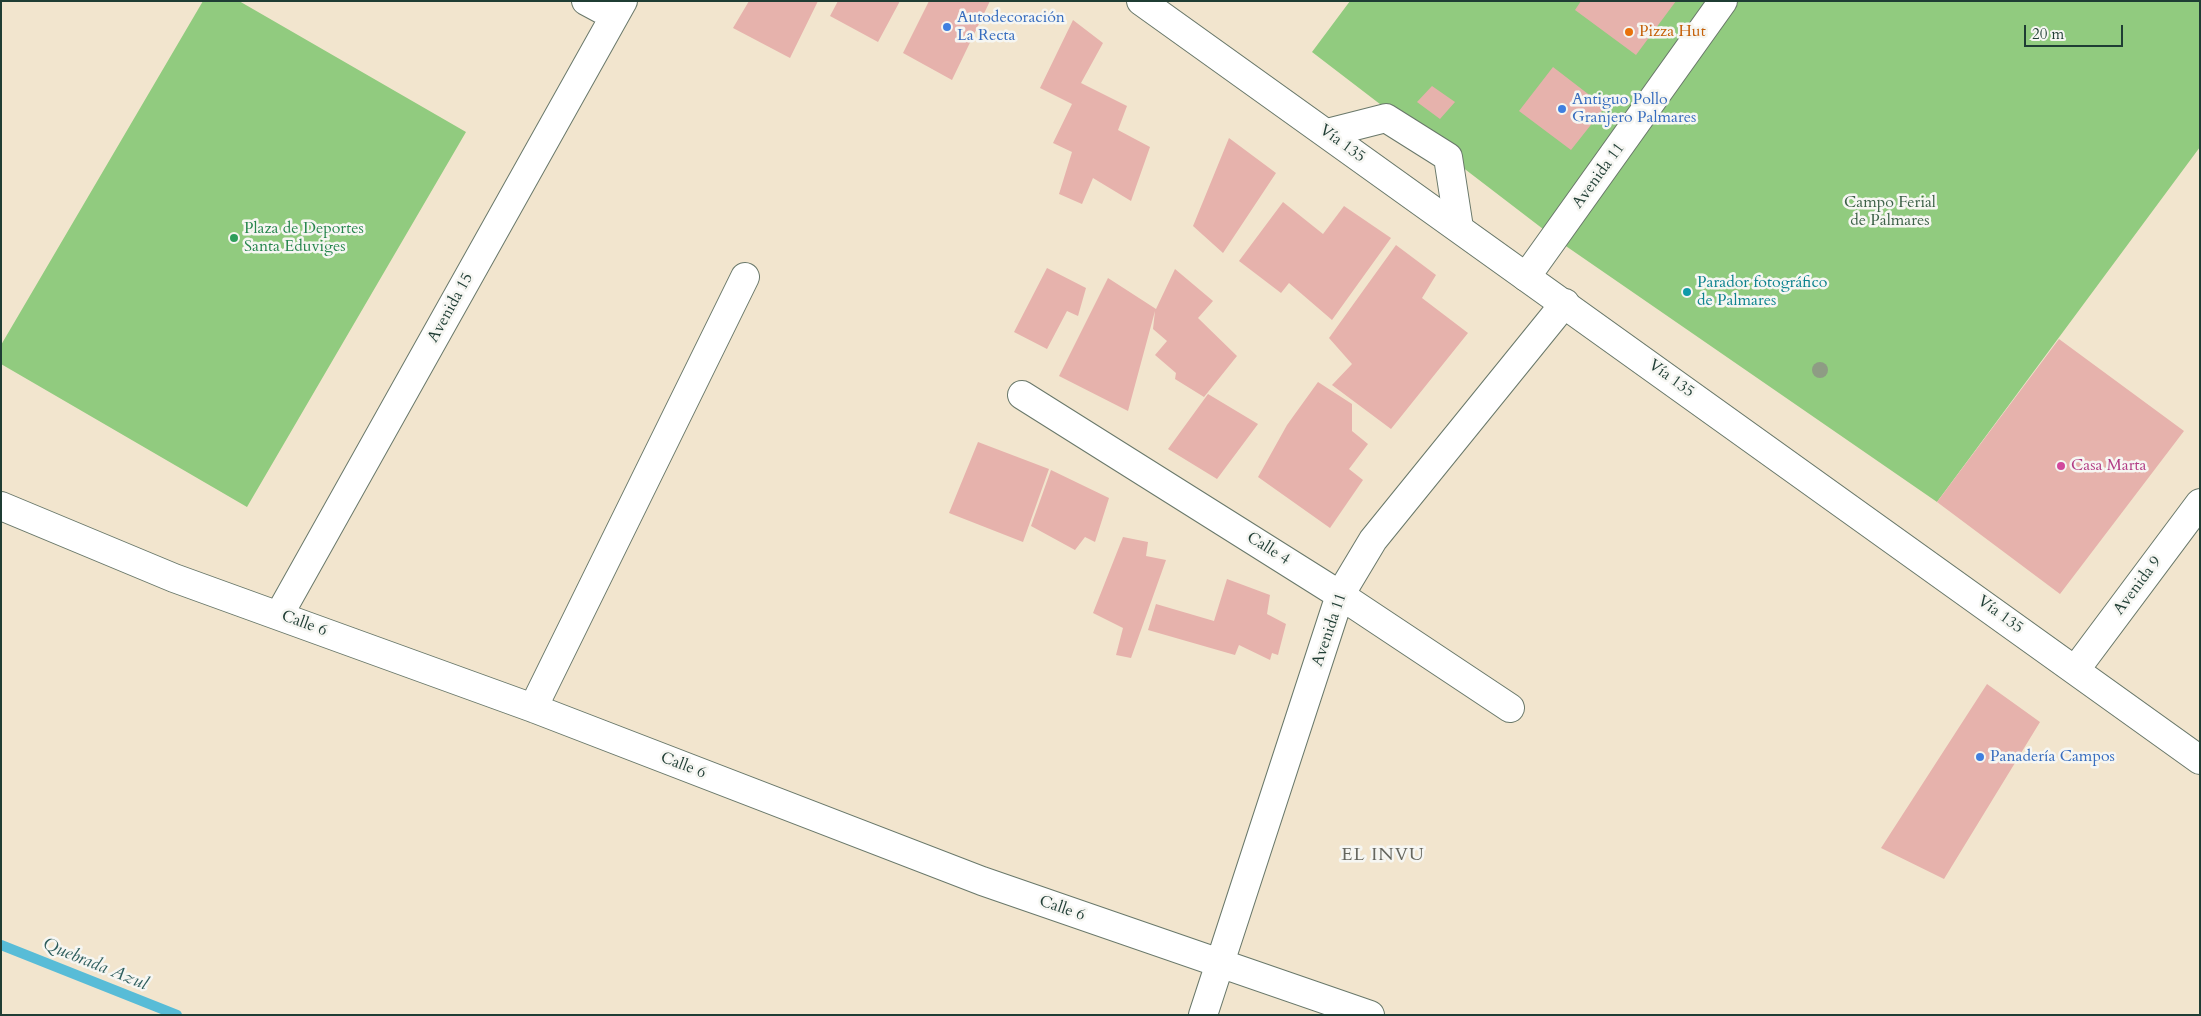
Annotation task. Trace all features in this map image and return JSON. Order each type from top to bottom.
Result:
[{"type":"street","points":[[586,1],[618,9]]},
{"type":"street","name":"Vía 135","points":[[1141,1],[2076,669],[2200,760]]},
{"type":"street","name":"Avenida 11","points":[[1526,277],[1724,1]]},
{"type":"street","name":"Avenida 15","points":[[280,615],[618,9]]},
{"type":"street","points":[[1327,133],[1386,118],[1448,158],[1458,228]]},
{"type":"street","points":[[533,708],[745,277]]},
{"type":"street","name":"Avenida 11","points":[[1202,1015],[1340,595],[1373,540],[1565,303]]},
{"type":"street","name":"Calle 4","points":[[1022,395],[1340,595],[1510,708]]},
{"type":"street","name":"Avenida 9","points":[[2076,669],[2200,503]]},
{"type":"street","name":"Calle 6","points":[[1,506],[174,578],[533,708],[982,881],[1220,965],[1370,1015]]},
{"type":"green space","name":"Plaza de Deportes Santa Eduviges","points":[[203,1],[239,1],[466,132],[247,507],[1,364],[1,345]]},
{"type":"green space","name":"Campo Ferial de Palmares","points":[[1350,1],[2200,1],[2200,147],[1937,502],[1560,242],[1312,52]]},
{"type":"building","points":[[749,1],[818,1],[790,58],[733,28]]},
{"type":"building","points":[[838,1],[900,1],[878,42],[830,16]]},
{"type":"building","name":"Autodecoración La Recta","points":[[929,1],[990,1],[952,80],[903,53]]},
{"type":"building","name":"Pizza Hut","points":[[1581,1],[1676,1],[1636,55],[1575,10]]},
{"type":"building","points":[[1073,20],[1103,43],[1081,83],[1127,106],[1118,130],[1150,147],[1131,201],[1093,178],[1082,204],[1059,194],[1072,152],[1053,143],[1072,104],[1040,88]]},
{"type":"building","name":"Antiguo Pollo Granjero Palmares","points":[[1553,67],[1605,107],[1571,150],[1519,111]]},
{"type":"building","points":[[1432,86],[1455,102],[1440,119],[1417,102]]},
{"type":"building","points":[[1229,138],[1276,173],[1223,253],[1193,226]]},
{"type":"building","points":[[1283,202],[1323,234],[1344,206],[1391,238],[1332,320],[1289,283],[1281,293],[1239,261]]},
{"type":"building","points":[[1396,245],[1436,275],[1422,298],[1468,333],[1391,429],[1332,385],[1352,364],[1329,338]]},
{"type":"building","points":[[1047,268],[1086,288],[1078,316],[1067,311],[1047,349],[1014,332]]},
{"type":"building","points":[[1175,269],[1213,301],[1198,318],[1237,356],[1204,397],[1175,379],[1176,373],[1155,355],[1167,341],[1153,329],[1155,311],[1128,411],[1059,376],[1108,278],[1156,309]]},
{"type":"building","name":"Casa Marta","points":[[2059,339],[2184,431],[2060,594],[1937,502]]},
{"type":"building","points":[[1318,382],[1352,404],[1352,431],[1368,444],[1349,469],[1363,480],[1330,528],[1258,477],[1287,425]]},
{"type":"building","points":[[1208,394],[1258,424],[1217,479],[1168,449]]},
{"type":"building","points":[[978,442],[1049,469],[1023,542],[949,513]]},
{"type":"building","points":[[1051,470],[1109,498],[1095,542],[1085,537],[1075,550],[1031,526]]},
{"type":"building","points":[[1123,537],[1148,542],[1146,556],[1166,560],[1131,658],[1116,655],[1123,628],[1093,613]]},
{"type":"building","points":[[1227,579],[1270,595],[1267,614],[1286,624],[1278,655],[1272,653],[1270,660],[1239,645],[1235,655],[1148,630],[1156,604],[1214,621]]},
{"type":"building","name":"Panadería Campos","points":[[1987,684],[2040,722],[1944,879],[1881,848]]},
{"type":"waterway","name":"Quebrada Azul","points":[[1,945],[177,1015]]},
{"type":"place","name":"Autodecoración La Recta","points":[[947,27]]},
{"type":"place","name":"Pizza Hut","points":[[1629,32]]},
{"type":"place","name":"Antiguo Pollo Granjero Palmares","points":[[1562,109]]},
{"type":"place","name":"Plaza de Deportes Santa Eduviges","points":[[234,238]]},
{"type":"place","name":"Parador fotográfico de Palmares","points":[[1687,292]]},
{"type":"place","name":"Casa Marta","points":[[2061,466]]},
{"type":"place","name":"Panadería Campos","points":[[1980,757]]},
{"type":"district","name":"EL INVU","points":[[1383,856]]}]
